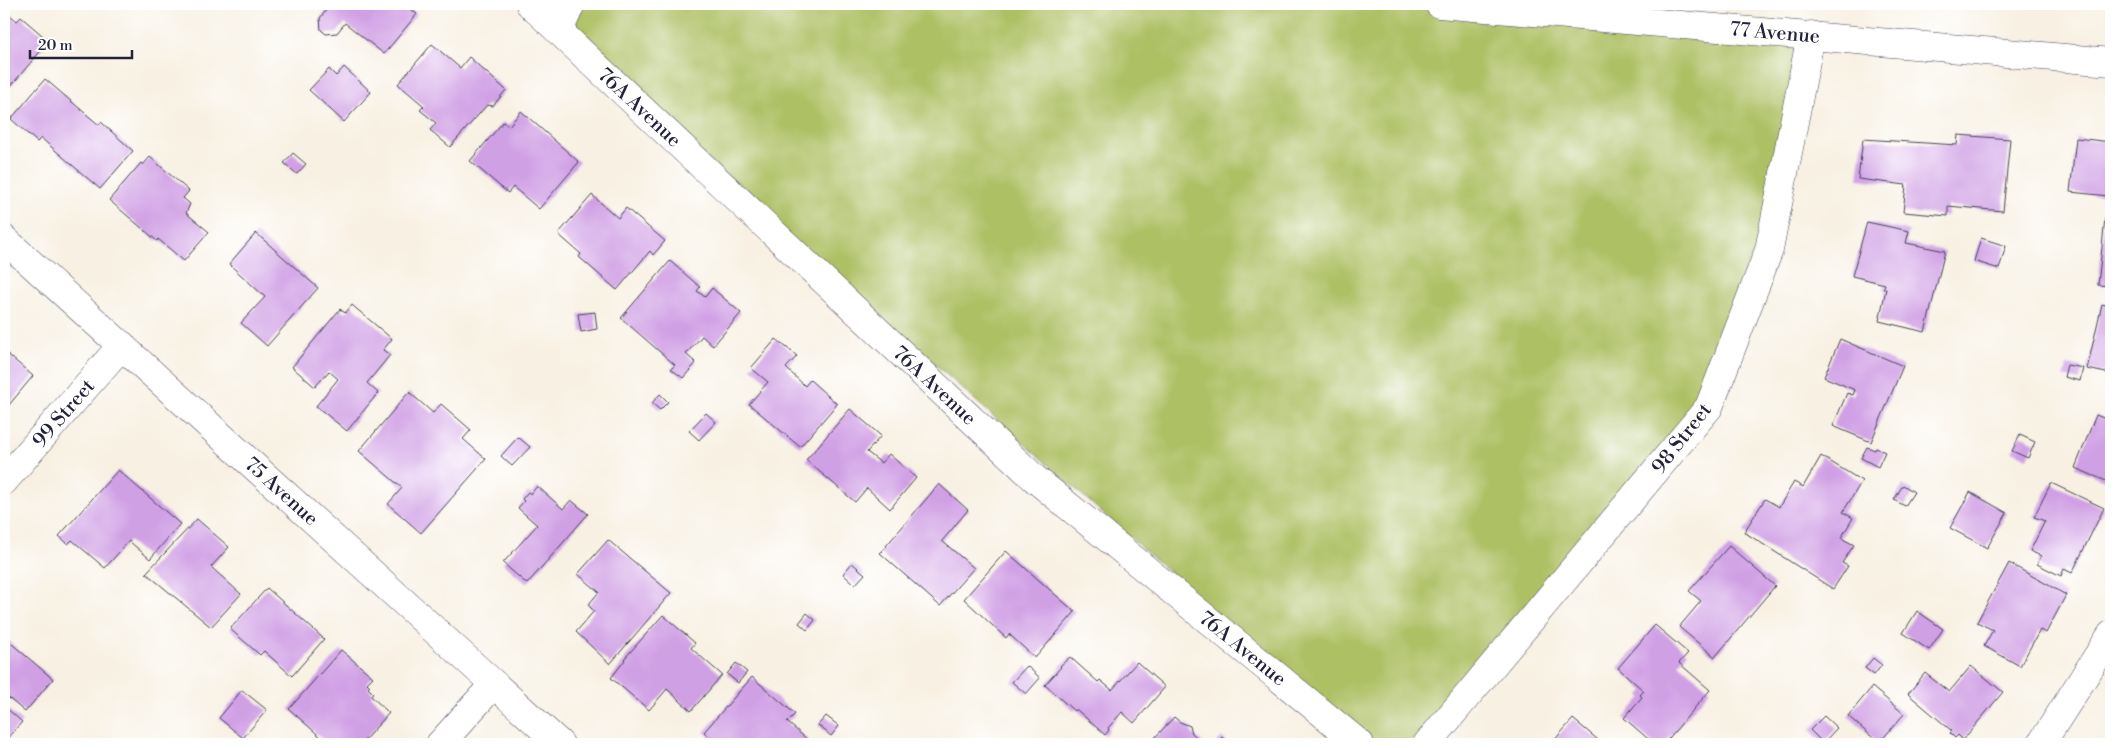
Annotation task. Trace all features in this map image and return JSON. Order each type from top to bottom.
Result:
[{"type":"street","name":"76A Avenue","points":[[530,4],[1034,478],[1360,744]]},
{"type":"street","points":[[559,31],[571,4]]},
{"type":"street","name":"77 Avenue","points":[[1438,4],[2111,62]]},
{"type":"street","name":"98 Street","points":[[1427,744],[1709,407],[1769,250],[1811,35]]},
{"type":"street","name":"75 Avenue","points":[[4,239],[560,744]]},
{"type":"street","name":"99 Street","points":[[4,481],[122,345]]},
{"type":"street","points":[[2041,744],[2111,635]]},
{"type":"street","points":[[440,744],[494,684]]},
{"type":"green space","points":[[571,4],[1439,4],[1811,35],[1769,250],[1709,407],[1427,744],[1363,744],[559,31]]},
{"type":"building","points":[[331,4],[404,4],[417,14],[384,54],[345,23],[337,33],[326,34],[321,30],[320,18]]},
{"type":"building","points":[[4,10],[17,21],[21,17],[49,41],[4,94]]},
{"type":"building","points":[[432,44],[460,68],[469,57],[506,90],[493,106],[487,105],[450,147],[430,130],[436,123],[420,110],[424,106],[398,84]]},
{"type":"building","points":[[344,67],[371,92],[344,122],[309,90],[329,69],[336,76]]},
{"type":"building","points":[[45,79],[99,125],[101,122],[133,151],[100,189],[41,138],[37,142],[11,119]]},
{"type":"building","points":[[521,111],[579,162],[539,209],[513,187],[508,193],[470,161],[503,122],[509,126]]},
{"type":"building","points":[[1958,135],[2010,139],[2003,211],[1948,206],[1948,216],[1903,212],[1906,185],[1858,179],[1863,139],[1957,145]]},
{"type":"building","points":[[2076,138],[2111,142],[2109,196],[2070,192]]},
{"type":"building","points":[[293,153],[306,164],[297,174],[284,163]]},
{"type":"building","points":[[150,157],[189,191],[183,198],[190,204],[186,213],[209,232],[184,261],[158,239],[157,241],[109,200],[141,163],[143,165]]},
{"type":"building","points":[[592,195],[618,218],[626,208],[665,241],[653,255],[650,251],[617,290],[579,257],[581,254],[558,234]]},
{"type":"building","points":[[2105,218],[2111,219],[2111,286],[2098,285]]},
{"type":"building","points":[[1867,222],[1909,231],[1906,243],[1945,251],[1925,332],[1879,321],[1886,289],[1883,289],[1885,284],[1852,276]]},
{"type":"building","points":[[256,233],[318,288],[267,346],[241,323],[265,297],[229,264]]},
{"type":"building","points":[[1981,238],[2006,246],[1999,269],[1974,261]]},
{"type":"building","points":[[670,261],[700,287],[697,291],[705,297],[712,288],[741,313],[713,346],[702,336],[686,354],[696,363],[683,378],[671,369],[675,365],[621,318]]},
{"type":"building","points":[[2102,304],[2111,306],[2111,374],[2087,369]]},
{"type":"building","points":[[352,305],[392,339],[383,350],[390,355],[367,383],[378,393],[347,431],[316,406],[338,379],[329,371],[315,387],[292,367],[340,309],[345,313]]},
{"type":"building","points":[[595,312],[597,329],[581,332],[578,314]]},
{"type":"building","points":[[776,339],[797,356],[786,368],[805,386],[810,380],[837,404],[800,447],[749,404],[768,382],[751,368]]},
{"type":"building","points":[[1840,339],[1903,366],[1871,442],[1833,426],[1847,393],[1853,395],[1855,390],[1824,377]]},
{"type":"building","points":[[4,351],[33,376],[4,411]]},
{"type":"building","points":[[2067,365],[2083,368],[2080,381],[2064,377]]},
{"type":"building","points":[[409,392],[433,413],[441,404],[471,430],[463,439],[486,459],[421,533],[388,504],[402,488],[359,451]]},
{"type":"building","points":[[660,394],[668,402],[660,410],[652,403]]},
{"type":"building","points":[[850,409],[881,436],[867,452],[881,463],[889,454],[916,478],[890,509],[867,488],[855,502],[806,460]]},
{"type":"building","points":[[706,413],[716,422],[699,440],[689,431]]},
{"type":"building","points":[[2096,415],[2111,421],[2111,483],[2075,468]]},
{"type":"building","points":[[2020,435],[2035,442],[2028,458],[2012,451]]},
{"type":"building","points":[[518,437],[530,447],[512,466],[501,456]]},
{"type":"building","points":[[1867,447],[1885,452],[1878,467],[1861,458]]},
{"type":"building","points":[[1821,456],[1862,481],[1843,512],[1853,518],[1841,538],[1854,545],[1842,563],[1848,566],[1833,589],[1744,532],[1765,499],[1779,507],[1794,482],[1803,487]]},
{"type":"building","points":[[118,470],[180,524],[150,559],[129,541],[105,568],[72,540],[68,544],[59,536]]},
{"type":"building","points":[[2051,483],[2104,508],[2072,573],[2064,569],[2061,576],[2037,564],[2041,556],[2030,551],[2045,521],[2034,517]]},
{"type":"building","points":[[939,484],[968,510],[942,541],[974,568],[940,606],[880,553]]},
{"type":"building","points":[[1903,485],[1914,492],[1905,506],[1894,500]]},
{"type":"building","points":[[537,486],[563,509],[571,500],[588,514],[527,584],[503,563],[537,525],[518,508],[528,492],[531,494]]},
{"type":"building","points":[[1970,492],[2007,513],[1987,548],[1950,528]]},
{"type":"building","points":[[197,519],[229,547],[211,567],[241,594],[211,627],[146,573]]},
{"type":"building","points":[[608,540],[671,593],[610,664],[576,632],[594,611],[588,605],[599,592],[578,574]]},
{"type":"building","points":[[1729,546],[1775,586],[1715,657],[1679,627],[1701,601],[1689,591]]},
{"type":"building","points":[[1006,551],[1075,612],[1035,658],[1009,634],[1006,638],[964,599]]},
{"type":"building","points":[[852,563],[865,574],[855,585],[843,574]]},
{"type":"building","points":[[2009,563],[2066,595],[2046,633],[2040,630],[2020,666],[1984,646],[1993,630],[1977,622]]},
{"type":"building","points":[[267,588],[324,639],[292,676],[264,651],[260,655],[230,629]]},
{"type":"building","points":[[1917,611],[1943,629],[1929,650],[1903,633]]},
{"type":"building","points":[[807,613],[815,620],[807,630],[799,623]]},
{"type":"building","points":[[663,615],[695,643],[691,648],[722,675],[691,711],[667,689],[649,710],[611,678],[624,659]]},
{"type":"building","points":[[1655,625],[1688,653],[1679,663],[1710,690],[1664,744],[1654,744],[1624,718],[1642,697],[1640,695],[1644,691],[1618,668]]},
{"type":"building","points":[[5,638],[53,679],[25,712],[4,694]]},
{"type":"building","points":[[341,650],[373,677],[367,683],[370,686],[368,688],[373,693],[371,696],[389,713],[361,744],[323,744],[325,741],[289,709]]},
{"type":"building","points":[[1070,657],[1098,682],[1100,680],[1112,690],[1137,662],[1165,687],[1134,723],[1122,712],[1108,728],[1109,730],[1105,735],[1045,685]]},
{"type":"building","points":[[1873,658],[1882,665],[1874,675],[1865,668]]},
{"type":"building","points":[[736,663],[747,672],[738,683],[727,674]]},
{"type":"building","points":[[1027,666],[1040,678],[1026,694],[1012,682]]},
{"type":"building","points":[[1971,666],[2003,692],[1963,740],[1958,735],[1955,738],[1950,733],[1952,731],[1908,694],[1925,673],[1949,692]]},
{"type":"building","points":[[752,677],[795,714],[787,722],[808,740],[804,744],[719,744],[704,732]]},
{"type":"building","points":[[1872,687],[1904,714],[1879,743],[1848,716]]},
{"type":"building","points":[[242,690],[267,710],[243,738],[219,718]]},
{"type":"building","points":[[4,706],[22,722],[4,742]]},
{"type":"building","points":[[826,716],[839,726],[831,736],[818,725]]},
{"type":"building","points":[[1824,716],[1837,728],[1823,743],[1810,730]]},
{"type":"building","points":[[1174,717],[1190,726],[1192,733],[1204,744],[1149,744]]},
{"type":"building","points":[[1573,719],[1603,744],[1551,744]]},
{"type":"building","points":[[1222,737],[1229,744],[1215,744]]}]
